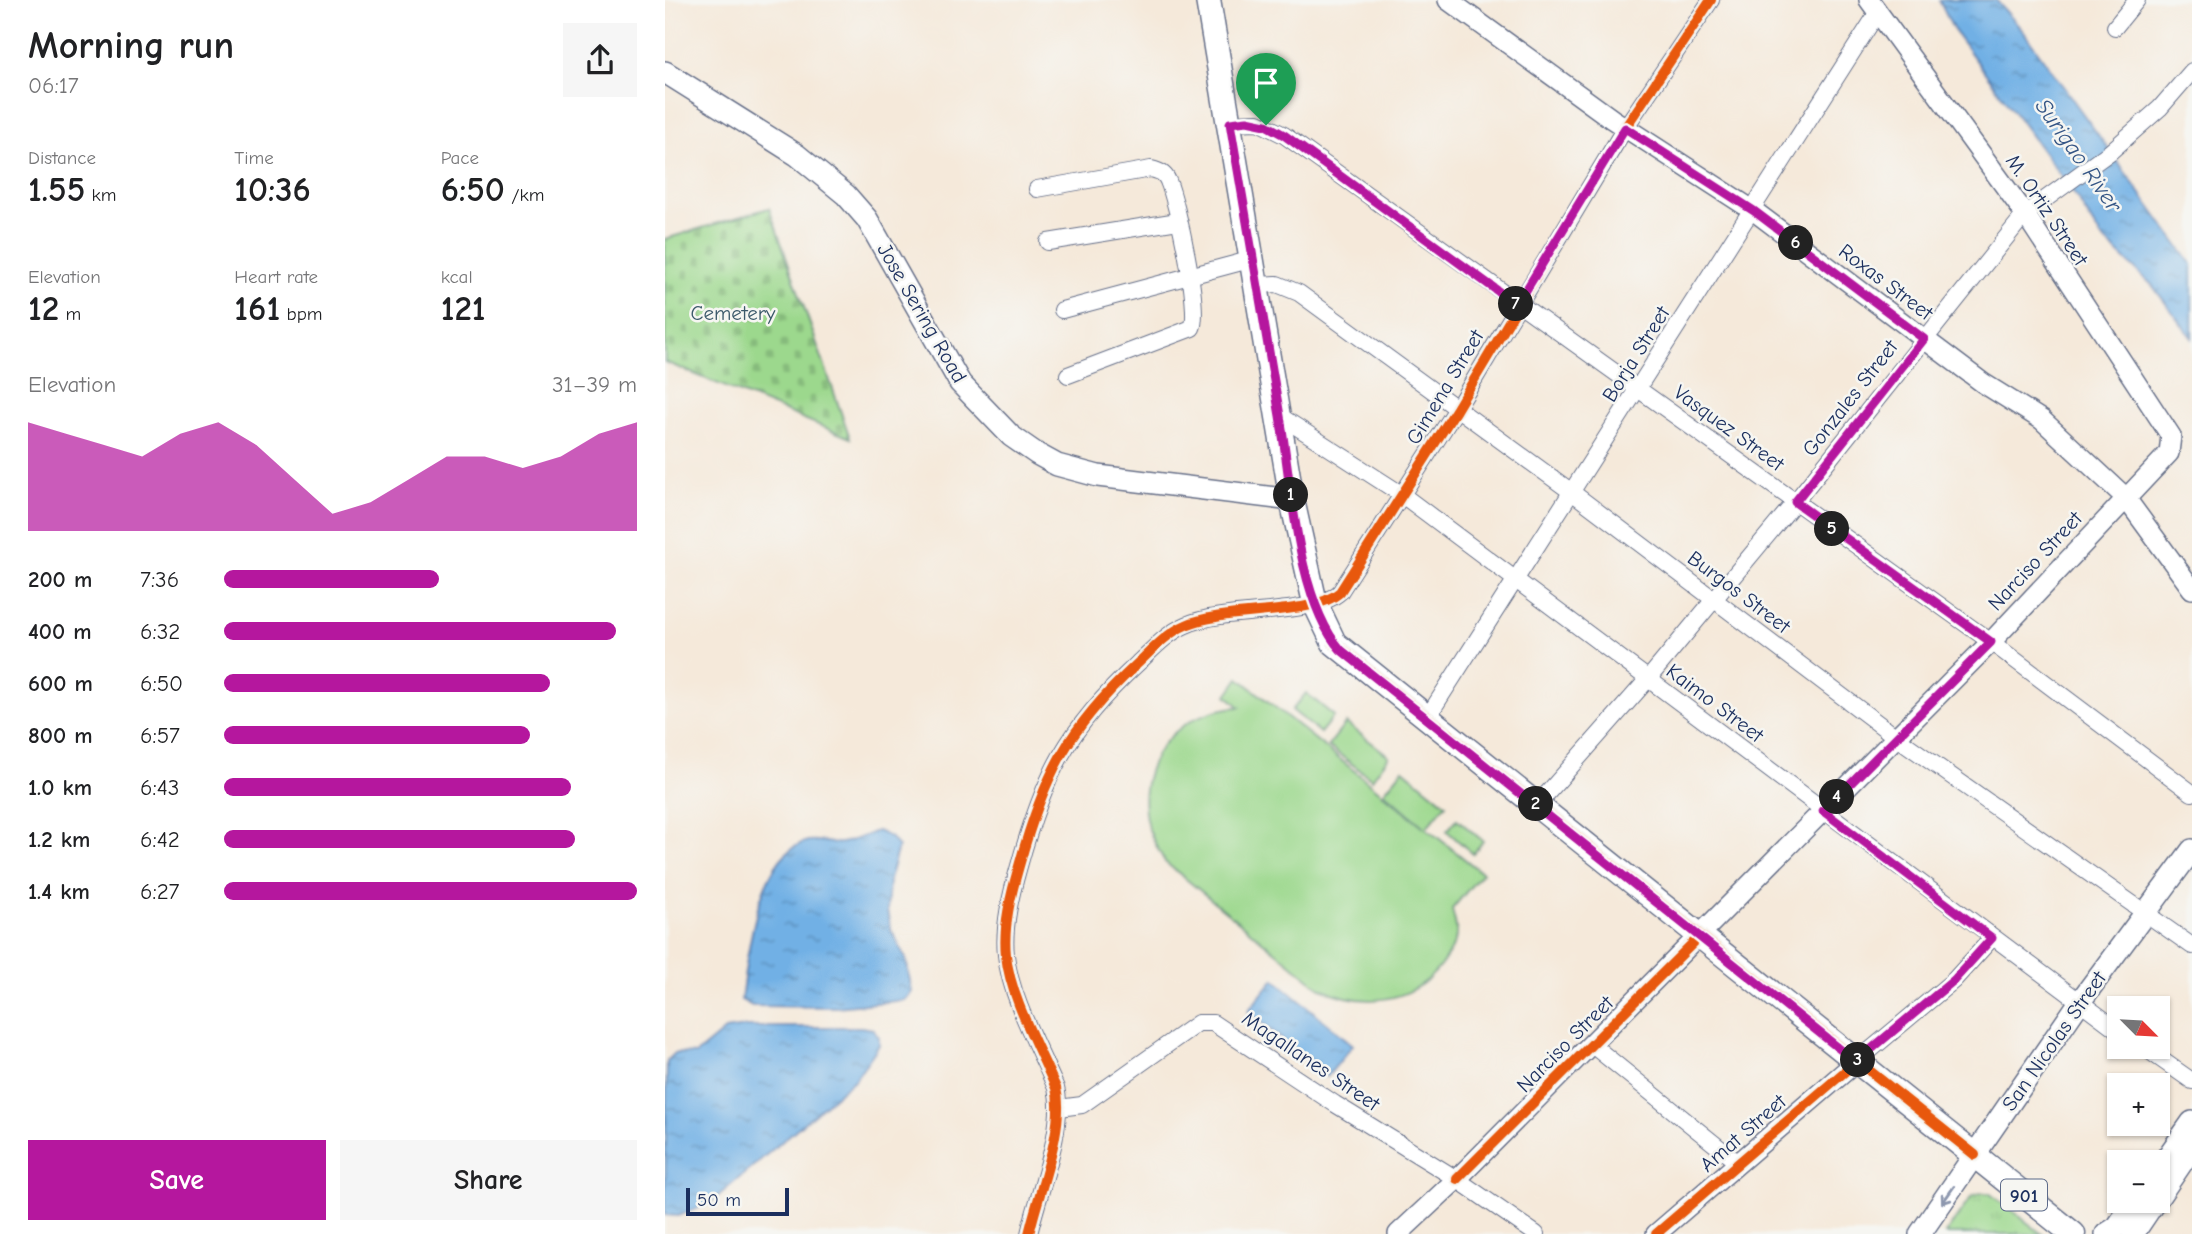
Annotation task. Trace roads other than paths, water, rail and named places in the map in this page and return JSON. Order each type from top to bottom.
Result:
[{"type":"main road","name":"901","points":[[1208,0],[1292,500],[1315,603],[1327,632],[1341,650],[2073,1234]]},
{"type":"main road","name":"Jose Sering Road","points":[[665,72],[797,155],[846,195],[867,219],[960,383],[1011,436],[1037,454],[1058,465],[1098,476],[1292,500]]},
{"type":"main road","name":"San Nicolas Street","points":[[1920,1234],[2144,911],[2192,850]]},
{"type":"main road","points":[[2170,1153],[2192,1122]]},
{"type":"main road","points":[[2170,1180],[2192,1148]]},
{"type":"main road","points":[[2106,1234],[2117,1227],[2127,1213]]},
{"type":"main road","points":[[2133,1234],[2147,1213]]},
{"type":"street","name":"Roxas Street","points":[[1448,0],[1625,128],[1752,210],[1983,383],[2042,420],[2125,497],[2192,589]]},
{"type":"street","name":"Gimena Street","points":[[1315,603],[1332,599],[1340,592],[1456,410],[1625,128],[1711,0]]},
{"type":"street","points":[[2115,27],[2137,0]]},
{"type":"street","name":"Borja Street","points":[[1427,718],[1752,210],[1873,6]]},
{"type":"street","name":"M. Ortiz Street","points":[[1873,6],[2025,214],[2171,436],[2169,453]]},
{"type":"street","name":"Gonzales Street","points":[[1537,805],[1648,679],[1795,502],[2025,214],[2110,152],[2160,108],[2192,71]]},
{"type":"street","name":"Vasquez Street","points":[[1230,123],[1258,122],[1284,135],[1517,305],[1639,388],[1991,642],[2192,793]]},
{"type":"street","points":[[1037,189],[1151,169],[1161,172],[1168,179],[1190,276],[1195,309],[1192,328],[1068,375]]},
{"type":"street","points":[[1048,242],[1178,221]]},
{"type":"street","points":[[1062,310],[1253,259]]},
{"type":"street","name":"Burgos Street","points":[[1258,285],[1277,284],[1299,293],[1573,493],[1896,737],[2192,946]]},
{"type":"street","name":"Kaimo Street","points":[[1280,416],[1402,494],[2107,1023]]},
{"type":"street","name":"Narciso Street","points":[[1398,1234],[1457,1179],[1991,642],[2169,453]]},
{"type":"street","points":[[1029,1234],[1052,1150],[1059,1108],[1056,1088],[1009,974],[1006,954],[1013,887],[1051,770],[1096,705],[1159,643],[1186,625],[1212,617],[1315,603]]},
{"type":"street","name":"Amat Street","points":[[1656,1234],[1954,980],[1992,938]]},
{"type":"street","name":"Magallanes Street","points":[[1059,1108],[1082,1105],[1198,1023],[1213,1023],[1457,1179],[1536,1234]]},
{"type":"street","points":[[1591,1044],[1738,1163]]},
{"type":"street","points":[[2161,1059],[2192,1081]]},
{"type":"water","name":"Surigao River","points":[[1939,0],[1996,0],[2024,32],[2192,265],[2192,338],[2152,285],[2101,237],[2075,195],[1953,29]]},
{"type":"water","points":[[877,831],[890,837],[898,847],[889,880],[887,911],[891,930],[906,959],[912,992],[905,1000],[836,1007],[752,1006],[741,1000],[751,934],[766,885],[777,865],[791,849],[808,841],[841,843]]},
{"type":"water","points":[[1274,979],[1353,1045],[1327,1077],[1248,1011]]},
{"type":"water","points":[[745,1027],[861,1027],[873,1029],[879,1037],[879,1045],[855,1079],[710,1203],[678,1216],[665,1215],[667,1061],[675,1053],[696,1054],[725,1030]]},
{"type":"park label","name":"Cemetery","points":[[733,313]]}]
